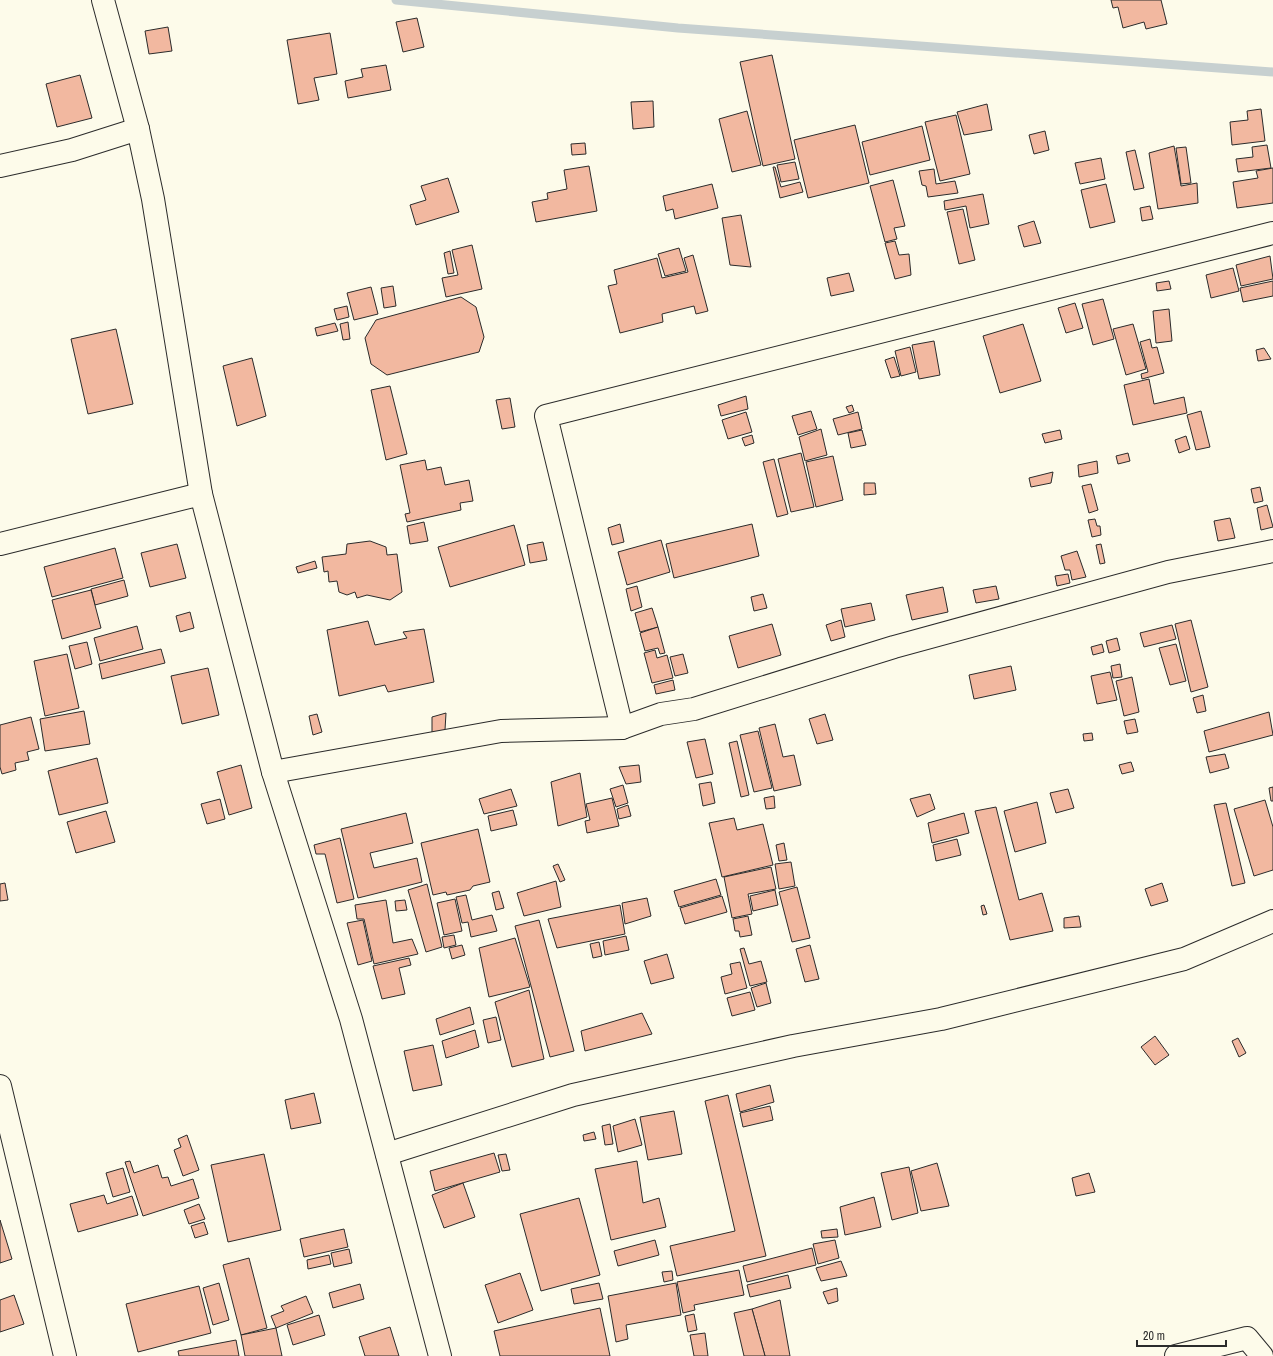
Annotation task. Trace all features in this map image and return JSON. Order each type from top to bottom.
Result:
[{"type":"street","points":[[103,0],[138,129],[153,199],[201,494],[273,772],[351,1019],[440,1356]]},
{"type":"street","points":[[0,166],[72,150],[138,129]]},
{"type":"street","points":[[622,728],[546,416],[1273,233]]},
{"type":"street","points":[[0,544],[201,494]]},
{"type":"street","points":[[273,772],[501,730],[622,728],[661,714],[694,709],[894,647],[1145,578],[1273,551]]},
{"type":"street","points":[[387,1154],[573,1095],[793,1046],[941,1019],[1184,959],[1273,920]]},
{"type":"street","points":[[0,1086],[65,1356]]},
{"type":"street","points":[[1176,1356],[1247,1338],[1262,1356]]},
{"type":"building","points":[[1111,0],[1161,0],[1167,24],[1146,29],[1144,22],[1123,28],[1118,7],[1113,8]]},
{"type":"building","points":[[417,18],[424,47],[403,52],[396,22]]},
{"type":"building","points":[[168,27],[172,51],[149,54],[145,31]]},
{"type":"building","points":[[330,33],[337,74],[314,78],[319,100],[298,104],[287,40]]},
{"type":"building","points":[[772,55],[795,159],[763,166],[740,62]]},
{"type":"building","points":[[386,65],[391,90],[348,98],[345,81],[363,77],[361,69]]},
{"type":"building","points":[[80,75],[92,118],[57,127],[46,84]]},
{"type":"building","points":[[653,101],[654,127],[633,129],[631,102]]},
{"type":"building","points":[[987,104],[992,130],[964,135],[957,112]]},
{"type":"building","points":[[1261,109],[1265,141],[1232,145],[1230,122],[1248,120],[1247,111]]},
{"type":"building","points":[[747,111],[761,165],[732,172],[719,119]]},
{"type":"building","points":[[956,115],[970,174],[940,181],[925,122]]},
{"type":"building","points":[[855,125],[869,183],[808,198],[794,140]]},
{"type":"building","points":[[922,126],[930,160],[870,175],[862,142]]},
{"type":"building","points":[[1045,131],[1049,150],[1034,154],[1029,135]]},
{"type":"building","points":[[585,143],[586,154],[572,155],[571,144]]},
{"type":"building","points":[[1267,145],[1271,168],[1238,172],[1236,159],[1253,157],[1252,147]]},
{"type":"building","points":[[1174,146],[1181,186],[1197,183],[1198,203],[1158,209],[1149,153]]},
{"type":"building","points":[[1186,147],[1191,183],[1181,184],[1176,148]]},
{"type":"building","points":[[1135,150],[1144,188],[1134,190],[1126,152]]},
{"type":"building","points":[[1101,158],[1105,179],[1080,184],[1075,163]]},
{"type":"building","points":[[795,162],[799,179],[781,182],[777,165]]},
{"type":"building","points":[[589,166],[597,211],[536,222],[532,202],[548,199],[547,193],[567,189],[564,170]]},
{"type":"building","points":[[773,167],[775,167],[781,187],[800,182],[803,192],[780,198]]},
{"type":"building","points":[[1273,168],[1273,203],[1237,208],[1233,182],[1258,178],[1256,171]]},
{"type":"building","points":[[934,169],[936,184],[955,181],[958,193],[928,197],[926,186],[922,185],[919,171]]},
{"type":"building","points":[[448,178],[459,212],[416,225],[410,205],[426,200],[421,186]]},
{"type":"building","points":[[893,180],[905,226],[894,228],[897,239],[885,242],[870,186]]},
{"type":"building","points":[[712,184],[718,208],[675,219],[673,209],[666,211],[663,196]]},
{"type":"building","points":[[1106,184],[1115,222],[1090,228],[1081,190]]},
{"type":"building","points":[[983,194],[989,224],[970,228],[966,206],[945,210],[944,201]]},
{"type":"building","points":[[1150,206],[1153,219],[1142,221],[1140,208]]},
{"type":"building","points":[[963,209],[975,260],[959,264],[947,212]]},
{"type":"building","points":[[741,215],[751,267],[730,265],[722,218]]},
{"type":"building","points":[[1034,221],[1041,243],[1024,247],[1018,226]]},
{"type":"building","points":[[895,241],[899,255],[909,254],[911,275],[895,279],[885,243]]},
{"type":"building","points":[[472,245],[482,289],[446,297],[442,278],[458,275],[452,250]]},
{"type":"building","points":[[679,248],[686,271],[665,276],[658,254]]},
{"type":"building","points":[[450,251],[454,273],[448,274],[444,253]]},
{"type":"building","points":[[693,255],[708,311],[696,314],[694,306],[662,314],[663,322],[620,333],[608,286],[617,284],[614,270],[657,258],[662,278],[688,272],[684,258]]},
{"type":"building","points":[[1270,256],[1273,279],[1241,286],[1236,265]]},
{"type":"building","points":[[1233,268],[1239,291],[1211,298],[1206,275]]},
{"type":"building","points":[[849,273],[854,291],[831,296],[827,278]]},
{"type":"building","points":[[1169,281],[1171,289],[1157,291],[1156,283]]},
{"type":"building","points":[[1273,281],[1273,296],[1243,302],[1240,288]]},
{"type":"building","points":[[393,286],[396,306],[384,308],[381,288]]},
{"type":"building","points":[[371,287],[378,314],[354,320],[347,293]]},
{"type":"building","points":[[461,297],[476,307],[484,337],[479,352],[387,375],[371,364],[365,338],[376,320]]},
{"type":"building","points":[[1103,299],[1114,339],[1093,345],[1082,304]]},
{"type":"building","points":[[1075,303],[1083,328],[1066,333],[1058,308]]},
{"type":"building","points":[[347,306],[349,317],[337,320],[334,309]]},
{"type":"building","points":[[1169,309],[1172,341],[1156,343],[1153,311]]},
{"type":"building","points":[[348,322],[350,339],[343,340],[340,324]]},
{"type":"building","points":[[335,323],[338,331],[317,336],[315,328]]},
{"type":"building","points":[[1023,324],[1041,381],[1000,393],[983,336]]},
{"type":"building","points":[[1133,324],[1146,369],[1126,375],[1113,329]]},
{"type":"building","points":[[116,329],[133,404],[88,414],[71,339]]},
{"type":"building","points":[[1150,339],[1152,348],[1157,347],[1164,373],[1142,379],[1141,374],[1148,372],[1140,342]]},
{"type":"building","points":[[934,341],[940,375],[919,379],[912,345]]},
{"type":"building","points":[[910,347],[916,372],[901,376],[895,351]]},
{"type":"building","points":[[1264,348],[1271,359],[1258,361],[1256,350]]},
{"type":"building","points":[[894,357],[900,376],[891,378],[885,360]]},
{"type":"building","points":[[252,358],[266,416],[237,426],[223,366]]},
{"type":"building","points":[[1149,379],[1154,404],[1184,397],[1187,413],[1133,425],[1124,385]]},
{"type":"building","points":[[390,386],[407,454],[386,460],[371,390]]},
{"type":"building","points":[[746,396],[748,409],[721,416],[718,405]]},
{"type":"building","points":[[510,398],[515,427],[502,429],[496,400]]},
{"type":"building","points":[[852,405],[854,411],[849,413],[846,407]]},
{"type":"building","points":[[811,411],[817,429],[798,435],[792,416]]},
{"type":"building","points":[[1201,411],[1210,447],[1196,450],[1187,415]]},
{"type":"building","points":[[746,412],[752,432],[728,439],[722,420]]},
{"type":"building","points":[[858,412],[862,429],[838,435],[833,419]]},
{"type":"building","points":[[821,429],[827,455],[805,461],[799,437]]},
{"type":"building","points":[[862,430],[866,445],[851,448],[848,433]]},
{"type":"building","points":[[1060,430],[1062,439],[1045,443],[1042,434]]},
{"type":"building","points":[[752,435],[754,443],[745,446],[742,438]]},
{"type":"building","points":[[1186,436],[1190,449],[1179,453],[1175,440]]},
{"type":"building","points":[[801,453],[814,507],[791,512],[778,459]]},
{"type":"building","points":[[1128,453],[1130,461],[1118,464],[1116,456]]},
{"type":"building","points":[[833,456],[843,500],[816,507],[806,462]]},
{"type":"building","points":[[774,459],[788,514],[777,517],[763,462]]},
{"type":"building","points":[[425,460],[427,470],[441,467],[445,485],[469,480],[473,501],[460,503],[461,510],[407,522],[405,514],[410,513],[400,465]]},
{"type":"building","points":[[1097,461],[1098,473],[1079,477],[1078,465]]},
{"type":"building","points":[[1053,472],[1051,483],[1031,487],[1029,478]]},
{"type":"building","points":[[864,483],[875,483],[876,494],[864,495]]},
{"type":"building","points":[[1091,484],[1098,510],[1089,513],[1082,486]]},
{"type":"building","points":[[1260,487],[1263,501],[1254,503],[1251,489]]},
{"type":"building","points":[[1267,505],[1273,527],[1261,530],[1257,508]]},
{"type":"building","points":[[1230,518],[1235,538],[1218,541],[1214,521]]},
{"type":"building","points":[[1095,519],[1097,526],[1100,526],[1101,535],[1092,537],[1088,520]]},
{"type":"building","points":[[424,522],[428,541],[410,544],[407,526]]},
{"type":"building","points":[[620,524],[624,542],[612,545],[608,528]]},
{"type":"building","points":[[752,524],[759,556],[674,578],[666,544]]},
{"type":"building","points":[[514,525],[525,565],[450,587],[438,547]]},
{"type":"building","points":[[661,540],[670,572],[627,585],[618,552]]},
{"type":"building","points":[[370,541],[386,547],[387,555],[397,554],[402,592],[390,600],[367,595],[357,598],[355,592],[347,595],[339,592],[337,581],[329,582],[328,571],[324,572],[322,557],[346,554],[347,544]]},
{"type":"building","points":[[543,542],[547,560],[530,563],[527,545]]},
{"type":"building","points":[[177,544],[186,578],[150,587],[141,553]]},
{"type":"building","points":[[1101,544],[1105,563],[1100,564],[1096,545]]},
{"type":"building","points":[[115,548],[123,578],[52,597],[44,567]]},
{"type":"building","points":[[1077,551],[1086,577],[1072,580],[1070,570],[1065,570],[1061,556]]},
{"type":"building","points":[[315,561],[317,568],[298,573],[296,567]]},
{"type":"building","points":[[1068,574],[1070,583],[1057,586],[1055,576]]},
{"type":"building","points":[[124,580],[128,596],[95,605],[91,589]]},
{"type":"building","points":[[637,586],[642,607],[631,611],[626,589]]},
{"type":"building","points":[[996,586],[999,599],[976,603],[973,590]]},
{"type":"building","points":[[943,587],[948,612],[912,620],[906,595]]},
{"type":"building","points":[[91,590],[101,628],[62,639],[52,600]]},
{"type":"building","points":[[763,594],[767,608],[754,611],[751,597]]},
{"type":"building","points":[[871,603],[875,620],[845,627],[841,609]]},
{"type":"building","points":[[652,608],[658,627],[640,632],[635,613]]},
{"type":"building","points":[[190,612],[194,628],[180,632],[176,616]]},
{"type":"building","points":[[841,620],[845,637],[831,641],[826,625]]},
{"type":"building","points":[[1191,620],[1208,687],[1191,692],[1175,624]]},
{"type":"building","points":[[368,621],[375,645],[407,638],[403,632],[424,629],[434,682],[388,692],[385,685],[339,696],[327,630]]},
{"type":"building","points":[[772,624],[781,655],[738,668],[729,636]]},
{"type":"building","points":[[1172,625],[1176,639],[1144,647],[1140,633]]},
{"type":"building","points":[[137,626],[143,649],[100,661],[94,638]]},
{"type":"building","points":[[658,627],[665,653],[660,654],[658,648],[645,651],[640,633]]},
{"type":"building","points":[[1117,638],[1120,650],[1109,653],[1106,641]]},
{"type":"building","points":[[87,642],[92,664],[75,669],[69,646]]},
{"type":"building","points":[[1102,644],[1104,652],[1093,655],[1091,647]]},
{"type":"building","points":[[1176,644],[1186,681],[1170,685],[1159,648]]},
{"type":"building","points":[[161,649],[165,663],[102,679],[99,664]]},
{"type":"building","points":[[655,650],[657,658],[667,655],[673,678],[652,683],[644,653]]},
{"type":"building","points":[[67,654],[79,708],[45,716],[34,661]]},
{"type":"building","points":[[683,654],[688,673],[675,676],[670,657]]},
{"type":"building","points":[[1120,664],[1122,677],[1113,678],[1111,666]]},
{"type":"building","points":[[1011,666],[1016,690],[974,699],[969,675]]},
{"type":"building","points":[[208,668],[219,715],[182,724],[171,676]]},
{"type":"building","points":[[1110,672],[1117,700],[1097,704],[1091,676]]},
{"type":"building","points":[[1132,677],[1139,712],[1124,716],[1116,681]]},
{"type":"building","points":[[673,680],[675,690],[656,694],[654,685]]},
{"type":"building","points":[[1203,695],[1206,711],[1197,713],[1193,698]]},
{"type":"building","points":[[84,711],[90,744],[45,751],[40,719]]},
{"type":"building","points":[[1269,712],[1273,735],[1209,752],[1204,731]]},
{"type":"building","points":[[446,713],[445,730],[432,734],[432,717]]},
{"type":"building","points":[[317,714],[322,732],[313,735],[309,716]]},
{"type":"building","points":[[825,714],[833,740],[817,744],[809,719]]},
{"type":"building","points":[[31,717],[39,749],[27,752],[29,760],[15,763],[16,770],[2,774],[0,767],[0,725]]},
{"type":"building","points":[[1135,719],[1138,732],[1127,734],[1124,721]]},
{"type":"building","points":[[775,724],[783,757],[794,755],[801,785],[774,791],[759,728]]},
{"type":"building","points":[[758,731],[772,788],[754,792],[740,735]]},
{"type":"building","points":[[1092,733],[1093,740],[1084,741],[1083,734]]},
{"type":"building","points":[[705,739],[713,774],[696,778],[687,742]]},
{"type":"building","points":[[737,741],[749,795],[741,797],[729,743]]},
{"type":"building","points":[[1225,754],[1229,768],[1210,773],[1206,757]]},
{"type":"building","points":[[97,758],[108,803],[59,815],[48,771]]},
{"type":"building","points":[[1131,762],[1134,771],[1122,774],[1119,765]]},
{"type":"building","points":[[241,765],[252,808],[229,815],[217,772]]},
{"type":"building","points":[[639,765],[641,782],[626,784],[619,767]]},
{"type":"building","points":[[580,773],[587,817],[558,826],[551,782]]},
{"type":"building","points":[[711,782],[715,803],[703,806],[699,784]]},
{"type":"building","points":[[623,785],[628,803],[616,807],[610,789]]},
{"type":"building","points":[[1273,787],[1273,801],[1271,801],[1269,788]]},
{"type":"building","points":[[511,789],[517,806],[484,814],[479,799]]},
{"type":"building","points":[[1068,789],[1074,808],[1056,813],[1050,793]]},
{"type":"building","points":[[930,794],[935,809],[917,817],[910,799]]},
{"type":"building","points":[[774,796],[775,808],[766,809],[764,798]]},
{"type":"building","points":[[612,798],[619,826],[587,833],[585,821],[590,820],[586,804]]},
{"type":"building","points":[[220,799],[225,819],[207,824],[201,804]]},
{"type":"building","points":[[1265,800],[1273,827],[1273,870],[1254,876],[1234,809]]},
{"type":"building","points":[[1037,802],[1046,843],[1015,852],[1004,811]]},
{"type":"building","points":[[1226,803],[1245,883],[1232,886],[1214,805]]},
{"type":"building","points":[[628,805],[631,816],[619,819],[617,809]]},
{"type":"building","points":[[996,807],[1019,900],[1042,893],[1053,931],[1010,940],[975,811]]},
{"type":"building","points":[[513,810],[517,825],[491,831],[488,816]]},
{"type":"building","points":[[106,811],[115,842],[76,853],[67,822]]},
{"type":"building","points":[[406,813],[413,843],[370,853],[374,868],[417,858],[422,882],[358,898],[341,829]]},
{"type":"building","points":[[964,813],[969,833],[932,843],[928,823]]},
{"type":"building","points":[[734,818],[737,830],[763,824],[773,865],[722,877],[709,823]]},
{"type":"building","points":[[478,829],[490,882],[473,886],[470,890],[447,895],[446,892],[433,895],[421,843]]},
{"type":"building","points":[[340,838],[354,899],[337,903],[325,854],[316,854],[314,845]]},
{"type":"building","points":[[957,839],[961,855],[936,861],[933,845]]},
{"type":"building","points":[[784,843],[787,860],[779,861],[776,845]]},
{"type":"building","points":[[791,862],[795,886],[779,889],[775,864]]},
{"type":"building","points":[[558,864],[565,880],[560,882],[553,866]]},
{"type":"building","points":[[771,867],[776,889],[748,894],[752,914],[732,918],[724,877]]},
{"type":"building","points":[[716,879],[721,895],[679,907],[674,891]]},
{"type":"building","points":[[556,881],[561,907],[524,916],[517,893]]},
{"type":"building","points":[[5,883],[8,900],[0,901],[0,884]]},
{"type":"building","points":[[1162,883],[1168,901],[1151,906],[1145,889]]},
{"type":"building","points":[[427,884],[442,947],[426,952],[408,890]]},
{"type":"building","points":[[797,887],[810,938],[792,942],[779,892]]},
{"type":"building","points":[[775,890],[778,905],[753,911],[750,896]]},
{"type":"building","points":[[499,891],[504,908],[496,910],[492,893]]},
{"type":"building","points":[[466,895],[472,920],[492,915],[497,931],[471,937],[468,922],[462,923],[456,897]]},
{"type":"building","points":[[722,896],[727,912],[685,924],[680,908]]},
{"type":"building","points":[[647,898],[651,916],[625,924],[622,903]]},
{"type":"building","points":[[455,899],[462,931],[444,935],[437,903]]},
{"type":"building","points":[[386,900],[393,943],[412,939],[418,954],[374,964],[364,919],[357,919],[355,905]]},
{"type":"building","points":[[405,900],[407,910],[396,911],[395,901]]},
{"type":"building","points":[[620,905],[625,934],[557,948],[548,919]]},
{"type":"building","points":[[984,905],[987,914],[983,915],[981,906]]},
{"type":"building","points":[[748,916],[752,935],[740,937],[739,931],[735,931],[733,919]]},
{"type":"building","points":[[1079,916],[1081,927],[1064,928],[1064,918]]},
{"type":"building","points":[[363,920],[372,961],[358,965],[347,923]]},
{"type":"building","points":[[539,920],[574,1051],[550,1057],[515,926]]},
{"type":"building","points":[[454,935],[456,945],[444,948],[442,937]]},
{"type":"building","points":[[626,936],[629,950],[605,955],[603,941]]},
{"type":"building","points":[[515,938],[530,987],[489,997],[479,948]]},
{"type":"building","points":[[599,942],[602,956],[593,958],[590,944]]},
{"type":"building","points":[[462,945],[465,955],[452,959],[449,948]]},
{"type":"building","points":[[810,945],[819,979],[805,982],[796,949]]},
{"type":"building","points":[[744,948],[749,964],[761,961],[767,982],[750,986],[740,949]]},
{"type":"building","points":[[667,954],[674,978],[651,984],[644,961]]},
{"type":"building","points":[[409,958],[411,965],[399,968],[405,994],[382,999],[373,966]]},
{"type":"building","points":[[740,962],[747,988],[725,994],[721,977],[732,974],[730,964]]},
{"type":"building","points":[[766,983],[771,1003],[757,1007],[751,988]]},
{"type":"building","points":[[529,990],[544,1059],[512,1067],[495,1002]]},
{"type":"building","points":[[750,992],[755,1010],[732,1016],[727,998]]},
{"type":"building","points":[[470,1007],[474,1024],[440,1035],[436,1019]]},
{"type":"building","points":[[642,1013],[652,1034],[585,1051],[581,1031]]},
{"type":"building","points":[[496,1017],[501,1040],[488,1043],[483,1020]]},
{"type":"building","points":[[475,1030],[479,1047],[446,1058],[442,1041]]},
{"type":"building","points":[[1155,1036],[1169,1055],[1155,1065],[1141,1047]]},
{"type":"building","points":[[1238,1038],[1246,1053],[1239,1057],[1232,1041]]},
{"type":"building","points":[[433,1045],[442,1085],[413,1091],[404,1051]]},
{"type":"building","points":[[770,1085],[774,1102],[740,1112],[736,1094]]},
{"type":"building","points":[[314,1093],[321,1123],[291,1129],[285,1100]]},
{"type":"building","points":[[728,1095],[766,1256],[677,1276],[670,1246],[735,1231],[705,1101]]},
{"type":"building","points":[[770,1106],[773,1120],[743,1127],[740,1113]]},
{"type":"building","points":[[674,1111],[682,1154],[648,1160],[640,1117]]},
{"type":"building","points":[[635,1119],[642,1145],[618,1152],[613,1126]]},
{"type":"building","points":[[610,1124],[613,1144],[605,1145],[602,1126]]},
{"type":"building","points":[[594,1132],[596,1139],[584,1141],[583,1135]]},
{"type":"building","points":[[187,1135],[199,1170],[183,1176],[174,1150],[181,1147],[178,1139]]},
{"type":"building","points":[[494,1153],[500,1172],[435,1191],[430,1171]]},
{"type":"building","points":[[264,1154],[281,1230],[228,1242],[211,1165]]},
{"type":"building","points":[[506,1154],[510,1170],[502,1171],[498,1155]]},
{"type":"building","points":[[130,1161],[134,1173],[158,1165],[162,1178],[168,1177],[171,1186],[193,1179],[199,1198],[143,1216],[125,1162]]},
{"type":"building","points":[[637,1161],[643,1203],[659,1198],[666,1227],[611,1240],[595,1169]]},
{"type":"building","points":[[937,1163],[949,1206],[921,1211],[911,1171]]},
{"type":"building","points":[[909,1167],[918,1213],[892,1220],[881,1173]]},
{"type":"building","points":[[123,1168],[130,1192],[113,1197],[106,1173]]},
{"type":"building","points":[[1089,1173],[1095,1192],[1076,1196],[1072,1178]]},
{"type":"building","points":[[463,1183],[475,1217],[444,1228],[432,1195]]},
{"type":"building","points":[[104,1195],[107,1204],[132,1196],[138,1215],[78,1232],[70,1204]]},
{"type":"building","points":[[874,1197],[881,1227],[845,1235],[840,1207]]},
{"type":"building","points":[[579,1198],[600,1275],[541,1291],[520,1214]]},
{"type":"building","points":[[199,1204],[205,1219],[189,1224],[184,1210]]},
{"type":"building","points":[[0,1220],[12,1259],[0,1263]]},
{"type":"building","points":[[204,1222],[208,1234],[195,1238],[191,1226]]},
{"type":"building","points":[[344,1229],[348,1247],[304,1257],[300,1239]]},
{"type":"building","points":[[837,1229],[838,1237],[822,1238],[821,1231]]},
{"type":"building","points":[[655,1240],[659,1255],[618,1266],[614,1251]]},
{"type":"building","points":[[835,1240],[839,1258],[818,1264],[813,1244]]},
{"type":"building","points":[[812,1248],[816,1265],[747,1282],[743,1266]]},
{"type":"building","points":[[349,1249],[352,1263],[334,1267],[331,1253]]},
{"type":"building","points":[[329,1255],[331,1264],[308,1269],[307,1260]]},
{"type":"building","points":[[249,1258],[267,1328],[241,1335],[223,1265]]},
{"type":"building","points":[[841,1261],[847,1276],[821,1281],[816,1268]]},
{"type":"building","points":[[739,1270],[744,1295],[694,1305],[695,1310],[683,1313],[677,1282]]},
{"type":"building","points":[[672,1271],[673,1280],[664,1282],[662,1272]]},
{"type":"building","points":[[520,1273],[533,1310],[498,1323],[485,1285]]},
{"type":"building","points":[[788,1275],[791,1288],[750,1297],[747,1285]]},
{"type":"building","points":[[219,1283],[229,1320],[213,1325],[203,1288]]},
{"type":"building","points":[[599,1283],[603,1299],[574,1304],[571,1289]]},
{"type":"building","points":[[676,1283],[681,1315],[626,1325],[628,1339],[616,1342],[608,1296]]},
{"type":"building","points":[[360,1284],[364,1299],[333,1308],[329,1293]]},
{"type":"building","points":[[199,1286],[211,1333],[138,1352],[126,1304]]},
{"type":"building","points":[[837,1288],[838,1301],[828,1304],[823,1292]]},
{"type":"building","points":[[14,1295],[24,1324],[0,1332],[0,1300]]},
{"type":"building","points":[[306,1296],[313,1313],[276,1328],[271,1316],[284,1311],[281,1306]]},
{"type":"building","points":[[780,1300],[790,1356],[765,1356],[752,1309]]},
{"type":"building","points":[[600,1308],[610,1356],[500,1356],[494,1331]]},
{"type":"building","points":[[752,1309],[765,1356],[744,1356],[734,1313]]},
{"type":"building","points":[[694,1314],[697,1330],[688,1332],[685,1316]]},
{"type":"building","points":[[319,1315],[325,1335],[293,1345],[287,1325]]},
{"type":"building","points":[[390,1327],[399,1356],[365,1356],[359,1337]]},
{"type":"building","points":[[276,1328],[282,1356],[245,1356],[241,1335]]},
{"type":"building","points":[[705,1333],[708,1356],[694,1356],[690,1335]]},
{"type":"building","points":[[236,1340],[239,1356],[179,1356],[178,1351]]},
{"type":"waterway","points":[[396,0],[678,28],[1273,72]]}]
